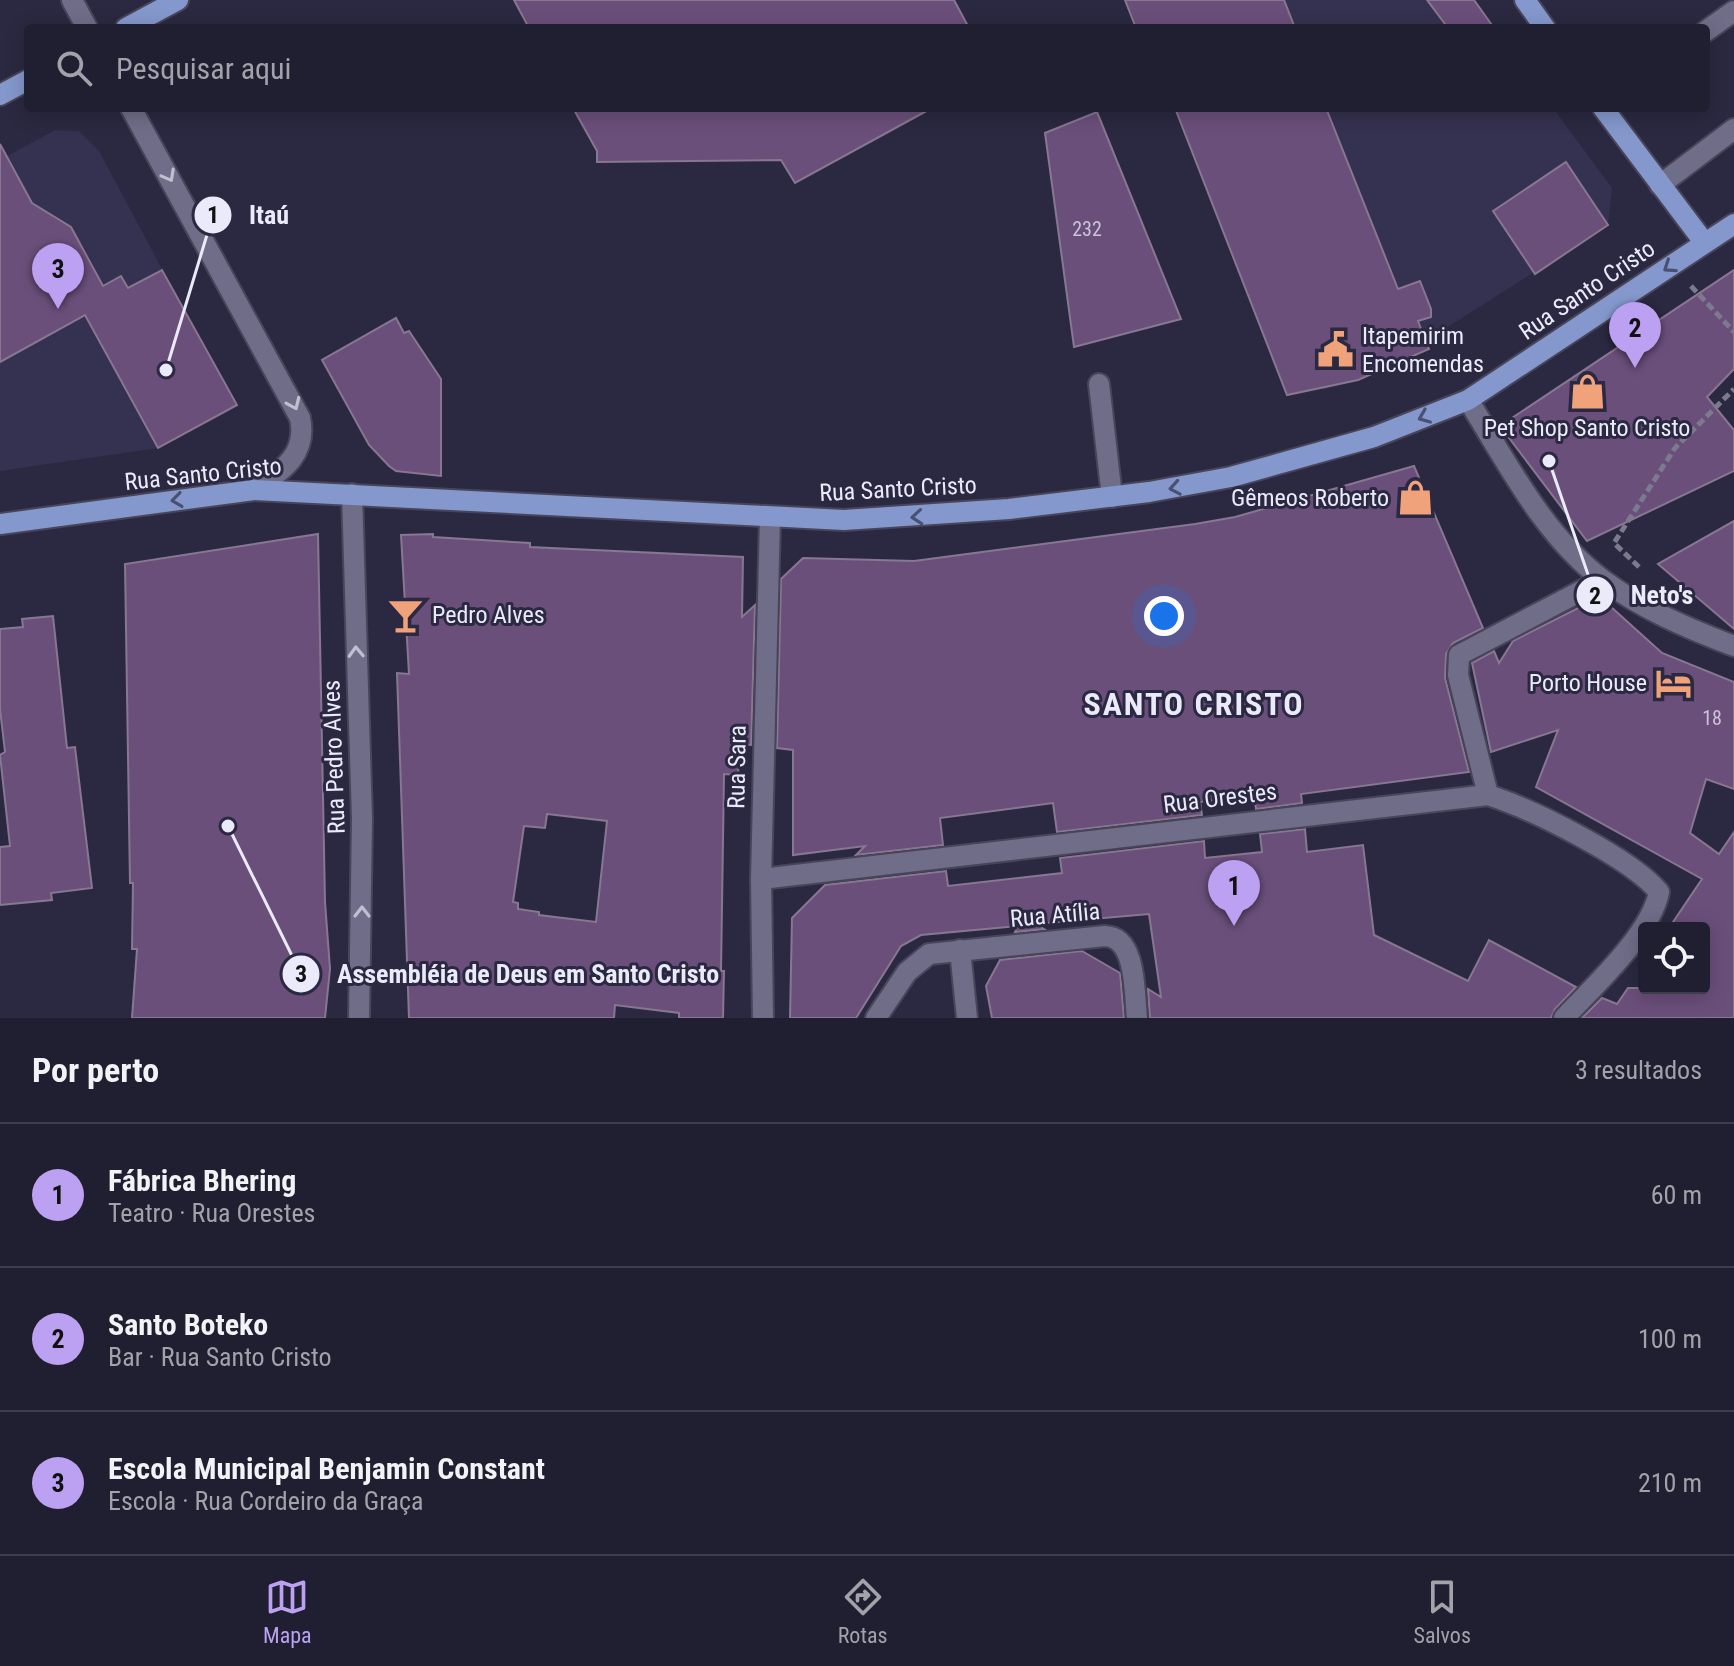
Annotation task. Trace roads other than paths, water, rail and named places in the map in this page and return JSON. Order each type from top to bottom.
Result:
[{"type":"main road","points":[[133,24],[178,0]]},
{"type":"main road","points":[[1525,0],[1542,24]]},
{"type":"main road","points":[[0,95],[24,82]]},
{"type":"main road","points":[[1606,112],[1704,242]]},
{"type":"main road","name":"Rua Santo Cristo","points":[[0,524],[254,490],[770,518],[896,519],[1112,497],[1231,477],[1374,437],[1468,400],[1734,224]]},
{"type":"street","points":[[72,0],[85,24]]},
{"type":"street","points":[[1710,28],[1733,14]]},
{"type":"street","points":[[133,112],[300,418],[303,431],[296,457],[254,490]]},
{"type":"street","points":[[1660,185],[1734,129]]},
{"type":"street","points":[[1099,384],[1112,497]]},
{"type":"street","points":[[1468,400],[1553,530],[1602,580],[1672,621],[1734,646]]},
{"type":"street","name":"Rua Pedro Alves","points":[[352,494],[362,819],[359,1018]]},
{"type":"street","name":"Rua Sara","points":[[763,1018],[761,879],[770,518]]},
{"type":"street","points":[[1488,795],[1458,675],[1459,655],[1602,580]]},
{"type":"street","name":"Rua Orestes","points":[[761,879],[1488,795],[1513,803],[1610,855],[1650,881],[1659,892],[1648,920],[1604,977],[1564,1018]]},
{"type":"street","name":"Rua Atília","points":[[960,950],[1114,936],[1121,940],[1128,954],[1137,1018]]},
{"type":"street","points":[[876,1018],[914,964],[929,954],[960,950],[967,1018]]},
{"type":"place","name":"Escola Municipal Benjamin Constant","points":[[58,309]]},
{"type":"place","name":"Itapemirim Encomendas","points":[[1336,350]]},
{"type":"place","name":"Santo Boteko","points":[[1635,368]]},
{"type":"place","name":"Itaú","points":[[166,370]]},
{"type":"place","name":"Pet Shop Santo Cristo","points":[[1587,391]]},
{"type":"place","name":"Neto's","points":[[1549,461]]},
{"type":"place","name":"Gêmeos Roberto","points":[[1415,498]]},
{"type":"place","name":"Pedro Alves","points":[[406,615]]},
{"type":"place","name":"Porto House","points":[[1673,683]]},
{"type":"place","name":"Assembléia de Deus em Santo Cristo","points":[[228,826]]},
{"type":"place","name":"Fábrica Bhering","points":[[1234,926]]},
{"type":"district","name":"SANTO CRISTO","points":[[1194,704]]}]
